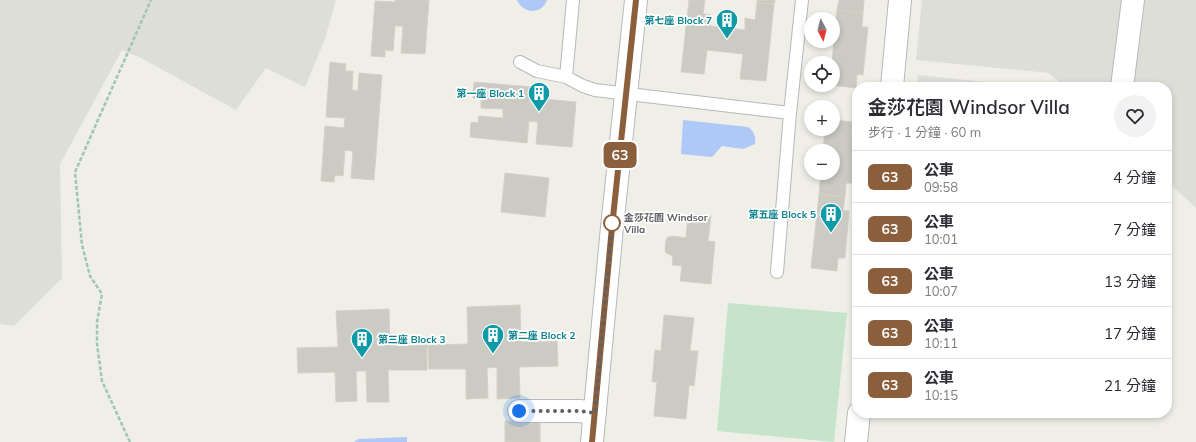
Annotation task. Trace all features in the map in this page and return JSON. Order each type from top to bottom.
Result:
[{"type":"street","points":[[592,442],[612,227],[636,0]]},
{"type":"street","points":[[892,82],[900,0]]},
{"type":"street","points":[[1123,82],[1133,0]]},
{"type":"street","points":[[519,411],[580,411],[595,413]]},
{"type":"street","points":[[856,442],[858,418]]},
{"type":"lane","points":[[566,77],[573,0]]},
{"type":"lane","points":[[777,272],[790,113],[802,0]]},
{"type":"lane","points":[[520,62],[537,71],[566,77],[594,90],[790,113]]},
{"type":"path","points":[[130,442],[102,381],[97,344],[97,322],[102,294],[90,276],[82,245],[75,172],[151,0]]},
{"type":"shaded area","points":[[0,0],[336,0],[325,39],[305,87],[266,68],[236,110],[139,57],[122,50],[60,164],[62,278],[14,326],[0,324]]},
{"type":"shaded area","points":[[922,0],[1196,0],[1196,208],[1172,186],[1172,82],[1059,82],[1049,73],[916,60]]},
{"type":"shaded area","points":[[918,75],[986,82],[917,82]]},
{"type":"green space","points":[[728,303],[847,313],[834,442],[717,431]]},
{"type":"water","points":[[517,0],[547,0],[545,5],[541,8],[532,11],[524,8]]},
{"type":"water","points":[[683,120],[748,127],[754,134],[755,144],[743,149],[722,146],[712,157],[681,154]]},
{"type":"water","points":[[407,437],[407,442],[354,442],[358,439]]},
{"type":"building","points":[[395,0],[429,0],[425,54],[401,53],[403,26],[395,26],[393,51],[385,50],[385,57],[371,56],[375,1],[395,2]]},
{"type":"building","name":"第七座 Block 7","points":[[689,0],[705,0],[703,14],[711,15],[710,26],[745,30],[745,18],[755,20],[757,3],[774,4],[766,81],[740,79],[743,54],[707,50],[704,74],[681,72]]},
{"type":"building","points":[[757,0],[775,0],[774,4],[757,3]]},
{"type":"building","points":[[839,0],[864,0],[863,13],[837,10]]},
{"type":"building","points":[[837,10],[863,13],[862,27],[868,27],[863,75],[857,74],[856,82],[852,82],[852,88],[840,86],[840,56],[833,56],[833,48],[840,48],[840,12],[837,12]]},
{"type":"building","points":[[330,62],[346,64],[345,71],[353,71],[352,90],[358,91],[359,73],[382,75],[374,180],[351,178],[353,151],[345,150],[343,176],[335,175],[334,182],[321,181],[325,126],[344,128],[345,118],[326,117]]},
{"type":"building","name":"第一座 Block 1","points":[[474,82],[532,87],[532,91],[545,92],[544,99],[576,102],[572,147],[536,144],[538,122],[529,121],[527,143],[470,137],[471,122],[478,123],[479,116],[503,118],[503,109],[481,108],[481,99],[473,98]]},
{"type":"building","points":[[840,121],[852,122],[852,183],[846,183],[845,197],[819,194],[820,180],[840,180],[840,144],[824,144],[824,136],[840,136]]},
{"type":"building","points":[[505,173],[549,178],[545,217],[501,212]]},
{"type":"building","name":"第五座 Block 5","points":[[819,194],[845,197],[843,210],[849,211],[845,258],[838,258],[837,271],[811,268]]},
{"type":"building","points":[[688,214],[711,216],[708,241],[715,242],[711,284],[680,281],[682,266],[672,265],[673,256],[666,253],[666,240],[668,237],[673,236],[686,238]]},
{"type":"building","name":"第二座 Block 2","points":[[520,305],[521,342],[557,341],[558,366],[519,367],[520,398],[497,399],[497,367],[487,368],[488,398],[466,399],[466,369],[429,369],[428,345],[468,344],[467,307]]},
{"type":"building","name":"第三座 Block 3","points":[[389,309],[390,346],[427,345],[427,370],[388,370],[389,402],[367,402],[366,371],[356,371],[357,401],[336,402],[335,372],[298,373],[297,348],[338,347],[336,311]]},
{"type":"building","points":[[664,315],[694,318],[690,351],[698,351],[694,386],[689,385],[686,419],[654,416],[657,382],[652,382],[655,350],[661,351]]},
{"type":"building","points":[[505,421],[540,421],[540,442],[505,442]]},
{"type":"bus line","name":"63","points":[[592,442],[612,227],[636,0]]},
{"type":"place","name":"第七座 Block 7","points":[[727,40]]},
{"type":"place","name":"第一座 Block 1","points":[[539,112]]},
{"type":"place","name":"金莎花園 Windsor Villa","points":[[612,223]]},
{"type":"place","name":"第五座 Block 5","points":[[831,234]]},
{"type":"place","name":"第二座 Block 2","points":[[493,354]]},
{"type":"place","name":"第三座 Block 3","points":[[362,358]]},
{"type":"route","points":[[519,411],[580,411],[595,413],[612,223]]}]
